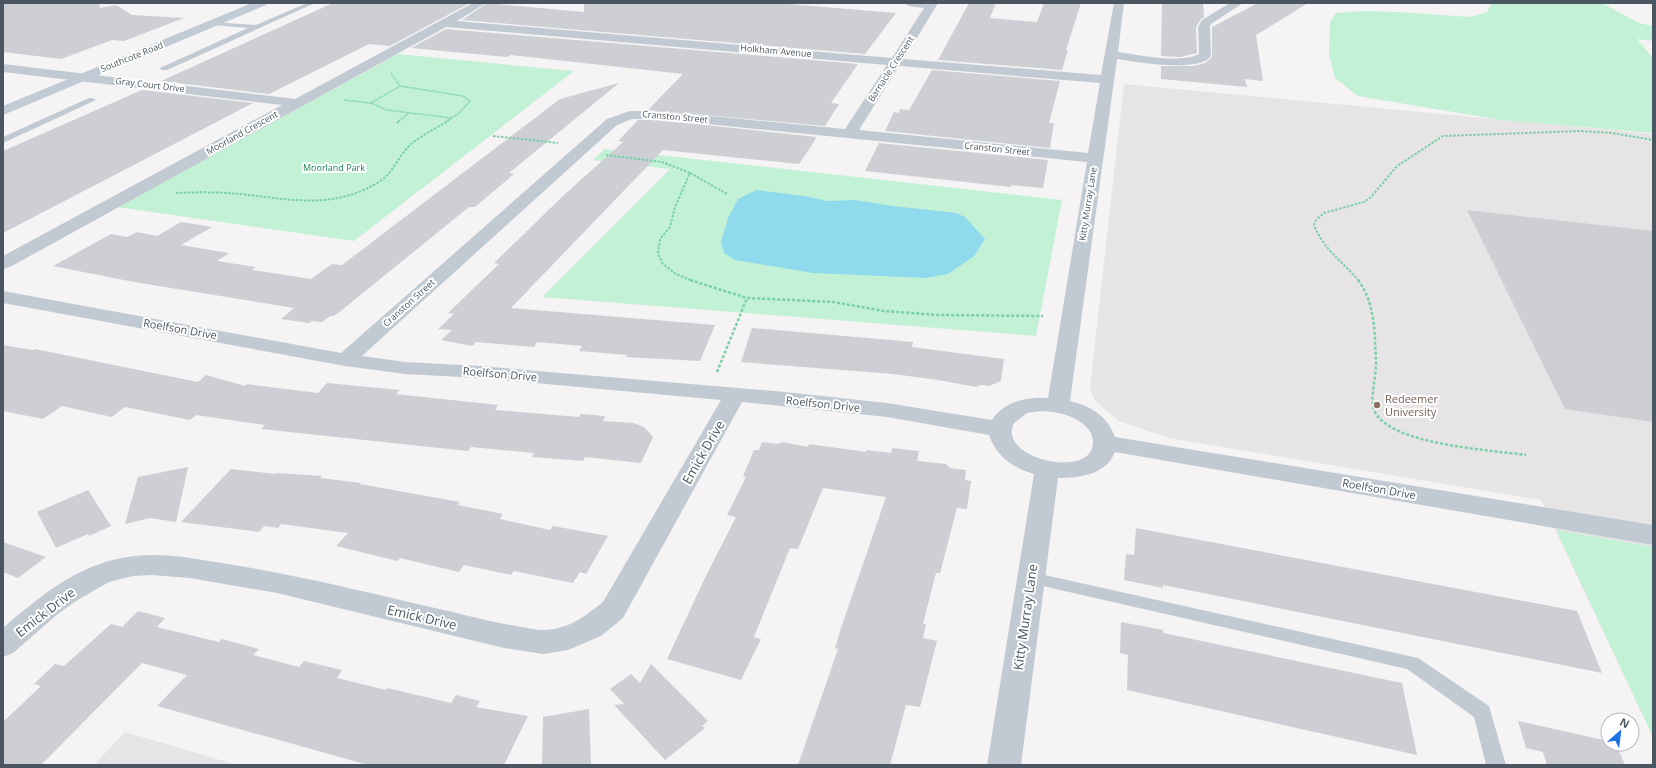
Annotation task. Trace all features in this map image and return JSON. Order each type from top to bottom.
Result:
[{"type":"main road","name":"Southcote Road","points":[[3,111],[262,3]]},
{"type":"street","name":"Moorland Crescent","points":[[3,263],[481,3]]},
{"type":"street","points":[[909,3],[933,4]]},
{"type":"street","name":"Kitty Murray Lane","points":[[1058,405],[1119,3]]},
{"type":"street","points":[[1111,55],[1181,62],[1201,60],[1205,56],[1204,27],[1206,22],[1238,3]]},
{"type":"street","name":"Barnacle Crescent","points":[[849,134],[933,4]]},
{"type":"street","name":"Holkham Avenue","points":[[444,23],[1108,80]]},
{"type":"street","name":"Gray Court Drive","points":[[3,68],[297,103]]},
{"type":"street","name":"Cranston Street","points":[[345,360],[612,122],[630,114],[657,115],[1095,158]]},
{"type":"street","name":"Roelfson Drive","points":[[3,297],[345,360],[405,368],[488,373],[886,410],[1000,429]]},
{"type":"street","name":"Emick Drive","points":[[3,645],[49,605],[84,582],[116,569],[151,565],[213,571],[277,582],[504,636],[543,642],[568,638],[591,628],[613,610],[735,395]]},
{"type":"street","points":[[1041,404],[1058,405],[1073,409],[1086,415],[1097,423],[1104,433],[1106,443],[1103,453],[1095,462],[1081,468],[1064,471],[1046,469],[1017,457],[1007,448],[1002,438],[1000,429],[1004,419],[1013,411],[1026,406],[1041,404]]},
{"type":"street","name":"Roelfson Drive","points":[[1106,443],[1653,535]]},
{"type":"street","name":"Kitty Murray Lane","points":[[1004,765],[1046,469]]},
{"type":"lane","points":[[164,68],[312,3]]},
{"type":"lane","points":[[213,23],[257,27]]},
{"type":"lane","points":[[3,140],[92,100]]},
{"type":"lane","points":[[1031,578],[1412,663],[1482,712],[1496,765]]},
{"type":"path","points":[[388,68],[400,86]]},
{"type":"path","points":[[172,194],[222,193],[294,201],[325,201],[351,194],[377,184],[393,170],[409,146],[451,118],[468,105],[470,101],[463,96],[400,86],[371,104]]},
{"type":"path","points":[[342,100],[371,104],[387,110],[451,118]]},
{"type":"path","points":[[397,123],[410,113]]},
{"type":"path","points":[[1526,456],[1431,442],[1402,433],[1384,423],[1375,412],[1373,404],[1376,365],[1374,323],[1366,290],[1358,279],[1335,257],[1323,242],[1314,225],[1316,220],[1324,213],[1364,202],[1371,197],[1396,166],[1443,136],[1580,131],[1612,133],[1653,140]]},
{"type":"path","points":[[493,136],[559,144]]},
{"type":"path","points":[[599,155],[662,162],[690,174],[728,194]]},
{"type":"path","points":[[690,174],[675,207],[670,227],[660,239],[658,254],[663,264],[676,274],[702,284],[748,298],[833,302],[884,311],[939,315],[1043,316]]},
{"type":"path","points":[[715,376],[748,298]]},
{"type":"shaded area","name":"Redeemer University","points":[[1124,84],[1653,134],[1653,737],[1541,500],[1169,438],[1119,421],[1094,399],[1090,388]]},
{"type":"shaded area","points":[[125,732],[237,765],[94,765]]},
{"type":"green space","points":[[1492,3],[1602,3],[1639,23],[1653,26],[1653,41],[1637,39],[1653,58],[1653,133],[1501,120],[1358,96],[1335,78],[1329,54],[1330,22],[1336,13],[1363,11],[1397,12],[1471,17],[1487,12]]},
{"type":"green space","name":"Moorland Park","points":[[398,54],[574,71],[354,241],[117,207]]},
{"type":"green space","points":[[604,149],[1062,200],[1036,336],[542,297],[670,169],[593,160]]},
{"type":"green space","points":[[1556,530],[1653,547],[1653,737]]},
{"type":"water","points":[[756,190],[804,196],[828,201],[855,200],[956,213],[965,217],[985,239],[974,256],[948,274],[926,278],[813,273],[735,260],[724,253],[721,242],[728,218],[738,199]]},
{"type":"building","points":[[3,3],[99,3],[100,8],[116,5],[132,15],[184,18],[124,41],[112,40],[61,59],[3,52]]},
{"type":"building","points":[[333,3],[470,3],[390,46],[369,44],[269,94],[161,81]]},
{"type":"building","points":[[487,3],[584,12],[584,3],[777,3],[896,13],[865,54],[462,20]]},
{"type":"building","points":[[969,3],[996,3],[990,18],[1037,22],[1044,3],[1081,3],[1066,50],[1068,50],[1062,70],[938,60]]},
{"type":"building","points":[[1162,3],[1203,3],[1204,17],[1196,27],[1197,53],[1181,57],[1161,56]]},
{"type":"building","points":[[1258,3],[1308,3],[1256,35],[1263,81],[1245,79],[1247,87],[1161,79],[1161,66],[1194,66],[1205,63],[1212,57],[1212,27]]},
{"type":"building","points":[[446,29],[858,64],[831,103],[839,104],[825,126],[648,110],[683,74],[511,55],[507,57],[411,48]]},
{"type":"building","points":[[932,70],[1060,81],[1049,123],[1054,123],[1050,148],[885,131],[894,112],[899,113],[900,109],[909,110]]},
{"type":"building","points":[[619,83],[509,173],[514,174],[475,207],[469,207],[337,314],[330,316],[322,322],[312,321],[309,323],[281,319],[294,308],[134,282],[53,266],[111,234],[127,237],[137,232],[157,236],[181,222],[212,227],[181,245],[229,253],[217,261],[256,267],[252,270],[311,279],[332,264],[342,265],[560,99]]},
{"type":"building","points":[[142,90],[253,103],[3,233],[3,151]]},
{"type":"building","points":[[638,120],[657,120],[817,137],[799,164],[663,150],[511,308],[715,325],[700,361],[626,357],[627,355],[579,351],[582,346],[537,342],[534,347],[476,342],[472,346],[441,340],[452,330],[438,329],[454,314],[448,313],[499,264],[494,263],[564,195],[623,142],[618,141]]},
{"type":"building","points":[[879,143],[1048,160],[1043,188],[1011,185],[1011,187],[865,171]]},
{"type":"building","points":[[1467,210],[1653,231],[1653,422],[1565,409]]},
{"type":"building","points":[[752,328],[913,342],[912,347],[1004,359],[1001,381],[989,386],[981,385],[976,387],[893,374],[741,362]]},
{"type":"building","points":[[3,345],[33,350],[35,349],[198,382],[206,375],[245,386],[247,384],[318,393],[327,383],[400,390],[396,394],[498,405],[495,410],[579,417],[581,414],[605,416],[603,421],[633,423],[644,427],[653,437],[641,463],[585,457],[583,461],[532,457],[534,453],[471,447],[468,451],[261,429],[265,425],[196,415],[190,420],[125,407],[112,417],[62,406],[43,419],[3,411]]},
{"type":"building","points":[[762,442],[778,444],[783,442],[808,447],[809,444],[866,452],[866,450],[891,453],[892,448],[919,451],[917,461],[946,464],[950,468],[966,470],[965,480],[971,481],[967,509],[957,508],[940,573],[936,573],[923,624],[926,624],[923,638],[937,641],[920,707],[906,705],[890,765],[798,765],[838,649],[835,648],[841,628],[886,497],[823,488],[798,549],[790,548],[754,637],[761,639],[741,680],[667,659],[705,578],[736,517],[727,515],[746,477],[743,476],[754,450],[759,450]]},
{"type":"building","points":[[188,467],[176,522],[150,518],[125,524],[138,477]]},
{"type":"building","points":[[231,469],[276,474],[322,476],[320,478],[361,483],[360,484],[460,502],[458,505],[503,514],[500,519],[550,530],[553,526],[608,536],[586,574],[580,572],[573,583],[514,571],[511,575],[464,565],[459,572],[400,558],[398,561],[336,546],[348,533],[281,524],[278,528],[264,526],[259,532],[181,522]]},
{"type":"building","points":[[88,490],[111,526],[56,548],[37,512]]},
{"type":"building","points":[[1136,528],[1577,611],[1602,673],[1163,585],[1163,588],[1124,580],[1126,554],[1134,555]]},
{"type":"building","points":[[3,542],[46,557],[18,578],[3,572]]},
{"type":"building","points":[[138,611],[165,618],[157,627],[219,642],[222,639],[259,649],[253,655],[299,667],[304,661],[342,670],[337,678],[386,690],[387,688],[451,703],[456,695],[480,701],[476,707],[528,716],[504,765],[368,765],[157,706],[187,675],[142,663],[41,765],[3,765],[3,722],[41,686],[34,684],[55,664],[64,666],[111,624],[122,627]]},
{"type":"building","points":[[1121,622],[1163,630],[1163,633],[1402,683],[1417,755],[1127,690],[1128,655],[1120,653]]},
{"type":"building","points":[[651,664],[708,721],[702,726],[705,728],[665,760],[614,705],[624,704],[610,689],[631,674],[640,683]]},
{"type":"building","points":[[589,709],[591,765],[542,765],[543,717]]},
{"type":"building","points":[[1518,721],[1600,739],[1600,752],[1619,752],[1625,765],[1547,765],[1543,752],[1526,748]]},
{"type":"place","name":"Redeemer University","points":[[1377,405]]}]
